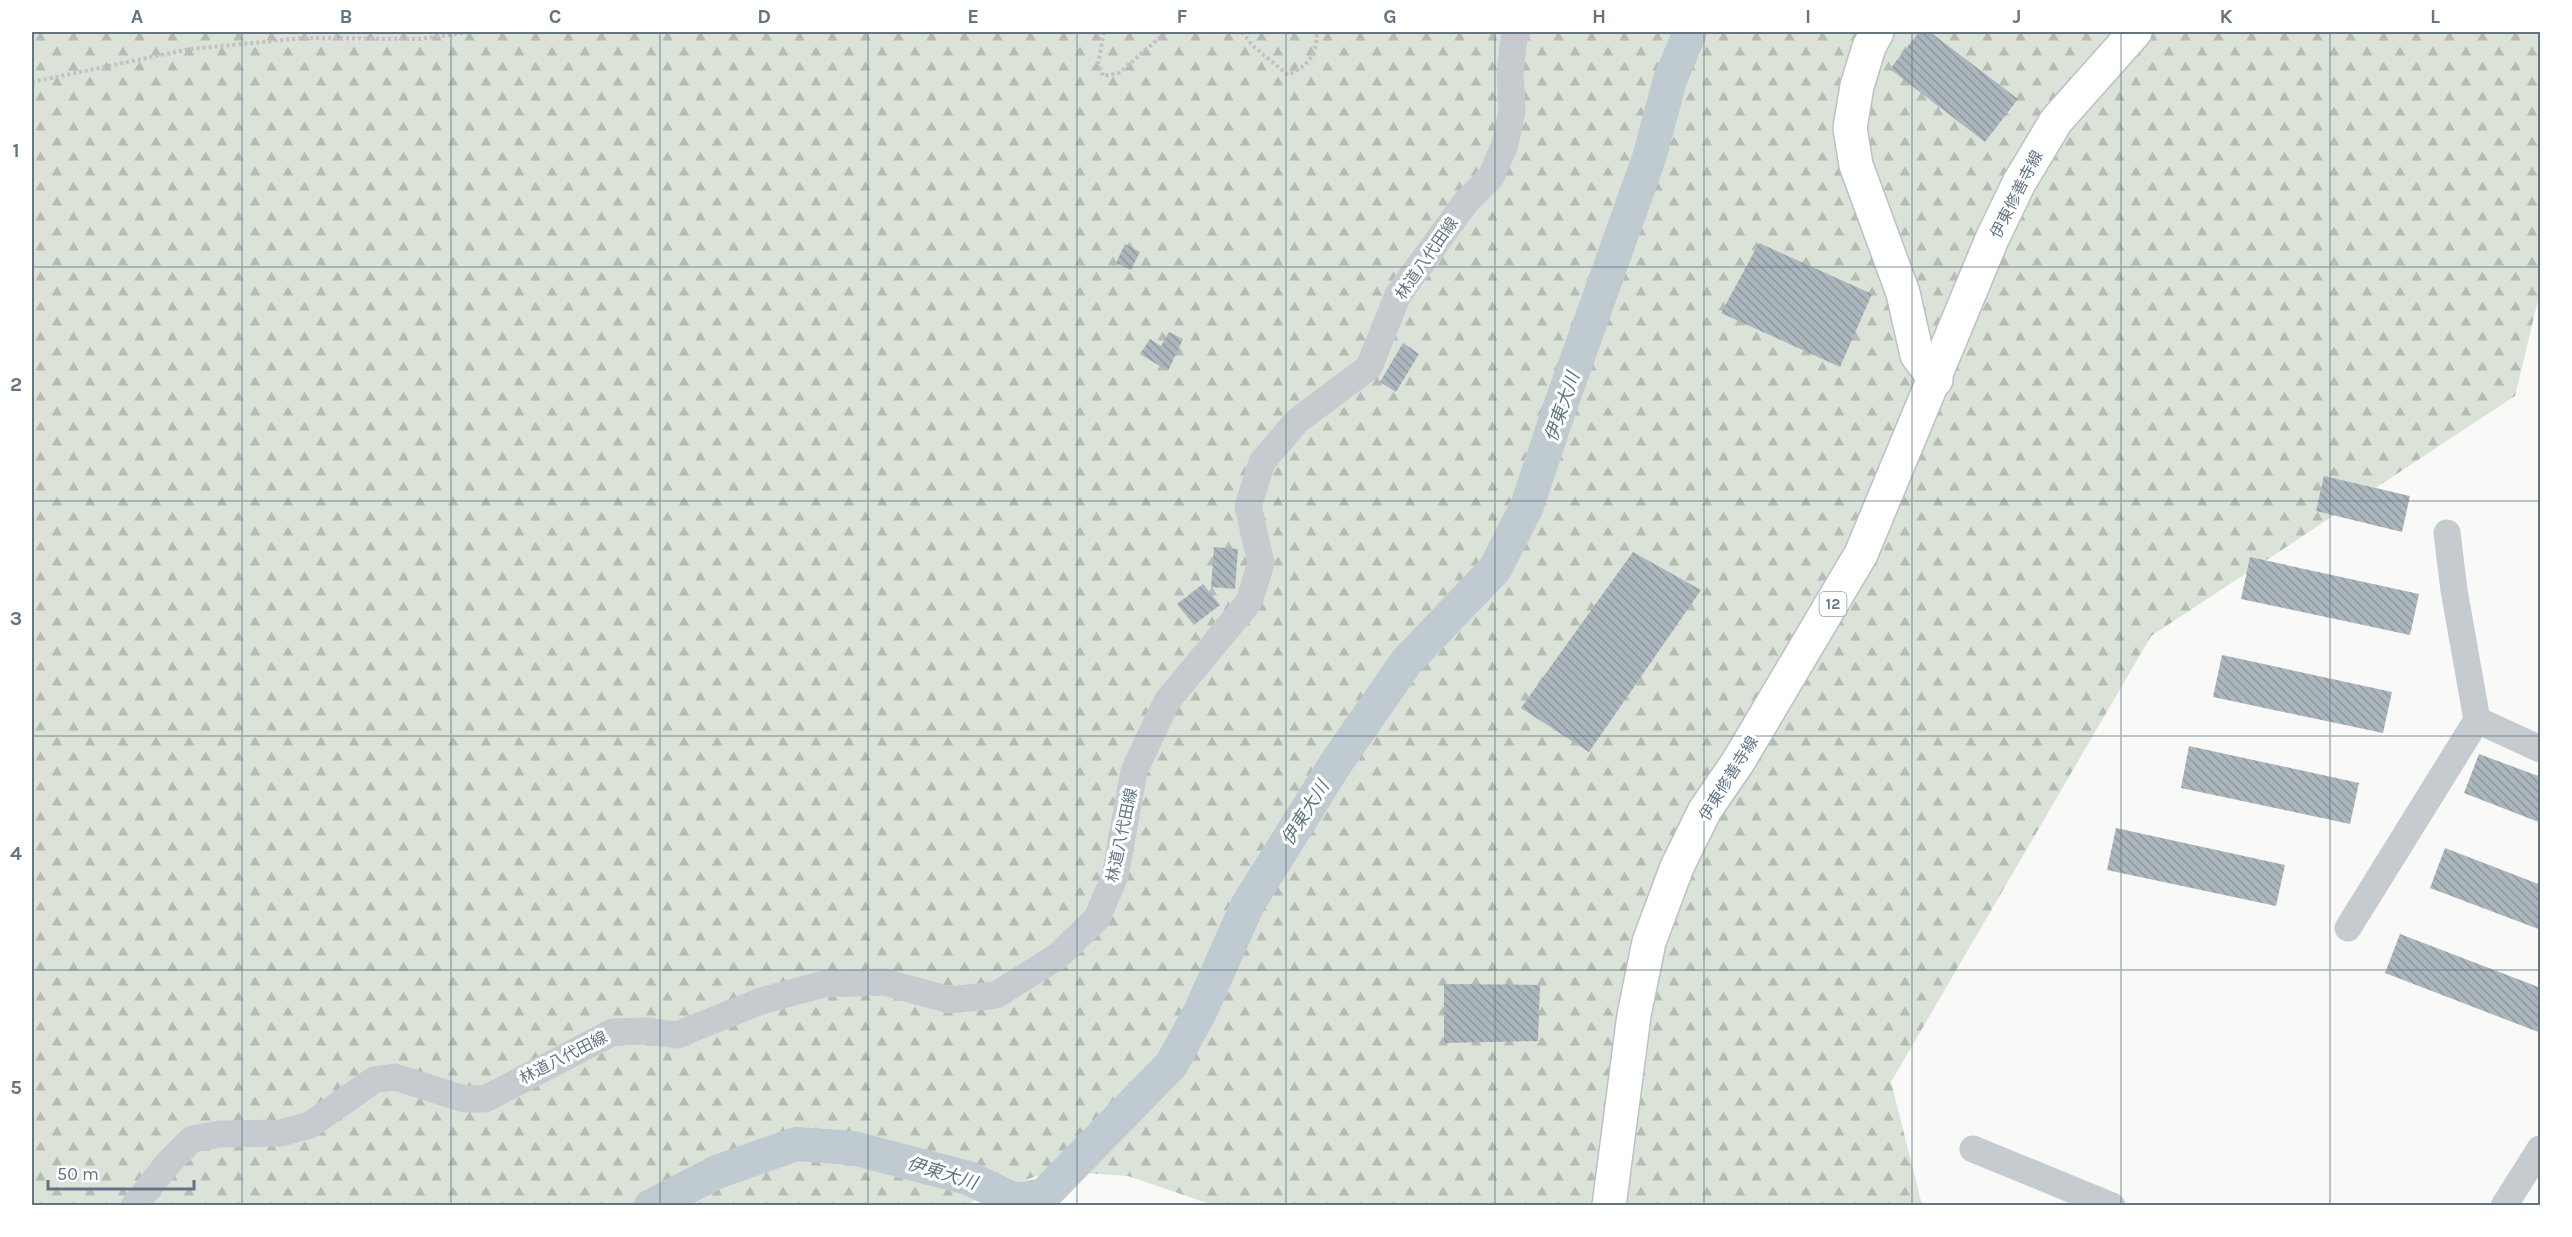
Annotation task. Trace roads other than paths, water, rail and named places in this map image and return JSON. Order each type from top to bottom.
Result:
[{"type":"main road","points":[[1877,32],[1869,47],[1857,86],[1850,128],[1856,165],[1903,293],[1917,355],[1936,380]]},
{"type":"main road","name":"伊東修善寺線","points":[[1610,1206],[1634,1015],[1649,942],[1677,867],[1706,810],[1738,762],[1861,554],[1936,380],[1992,239],[2019,183],[2056,121],[2135,32]]},
{"type":"street","name":"林道八代田線","points":[[135,1206],[170,1161],[192,1138],[220,1134],[281,1134],[310,1125],[374,1080],[395,1077],[464,1099],[484,1099],[613,1032],[648,1031],[677,1035],[761,1001],[824,984],[884,982],[950,1000],[996,995],[1058,956],[1096,918],[1114,876],[1134,771],[1167,701],[1249,602],[1261,563],[1248,506],[1262,462],[1297,421],[1369,367],[1398,295],[1466,202],[1491,177],[1499,160],[1512,111],[1510,72],[1514,37],[1517,32]]},
{"type":"street","points":[[2348,928],[2477,720],[2454,590],[2447,533]]},
{"type":"street","points":[[2477,720],[2541,749]]},
{"type":"street","points":[[1973,1149],[2112,1206]]},
{"type":"street","points":[[2504,1206],[2541,1149]]},
{"type":"waterway","name":"伊東大川","points":[[651,1206],[717,1172],[796,1144],[853,1148],[968,1178],[1015,1200],[1044,1195],[1171,1065],[1200,1012],[1248,904],[1336,763],[1407,661],[1495,569],[1527,506],[1649,158],[1670,80],[1690,32]]}]
